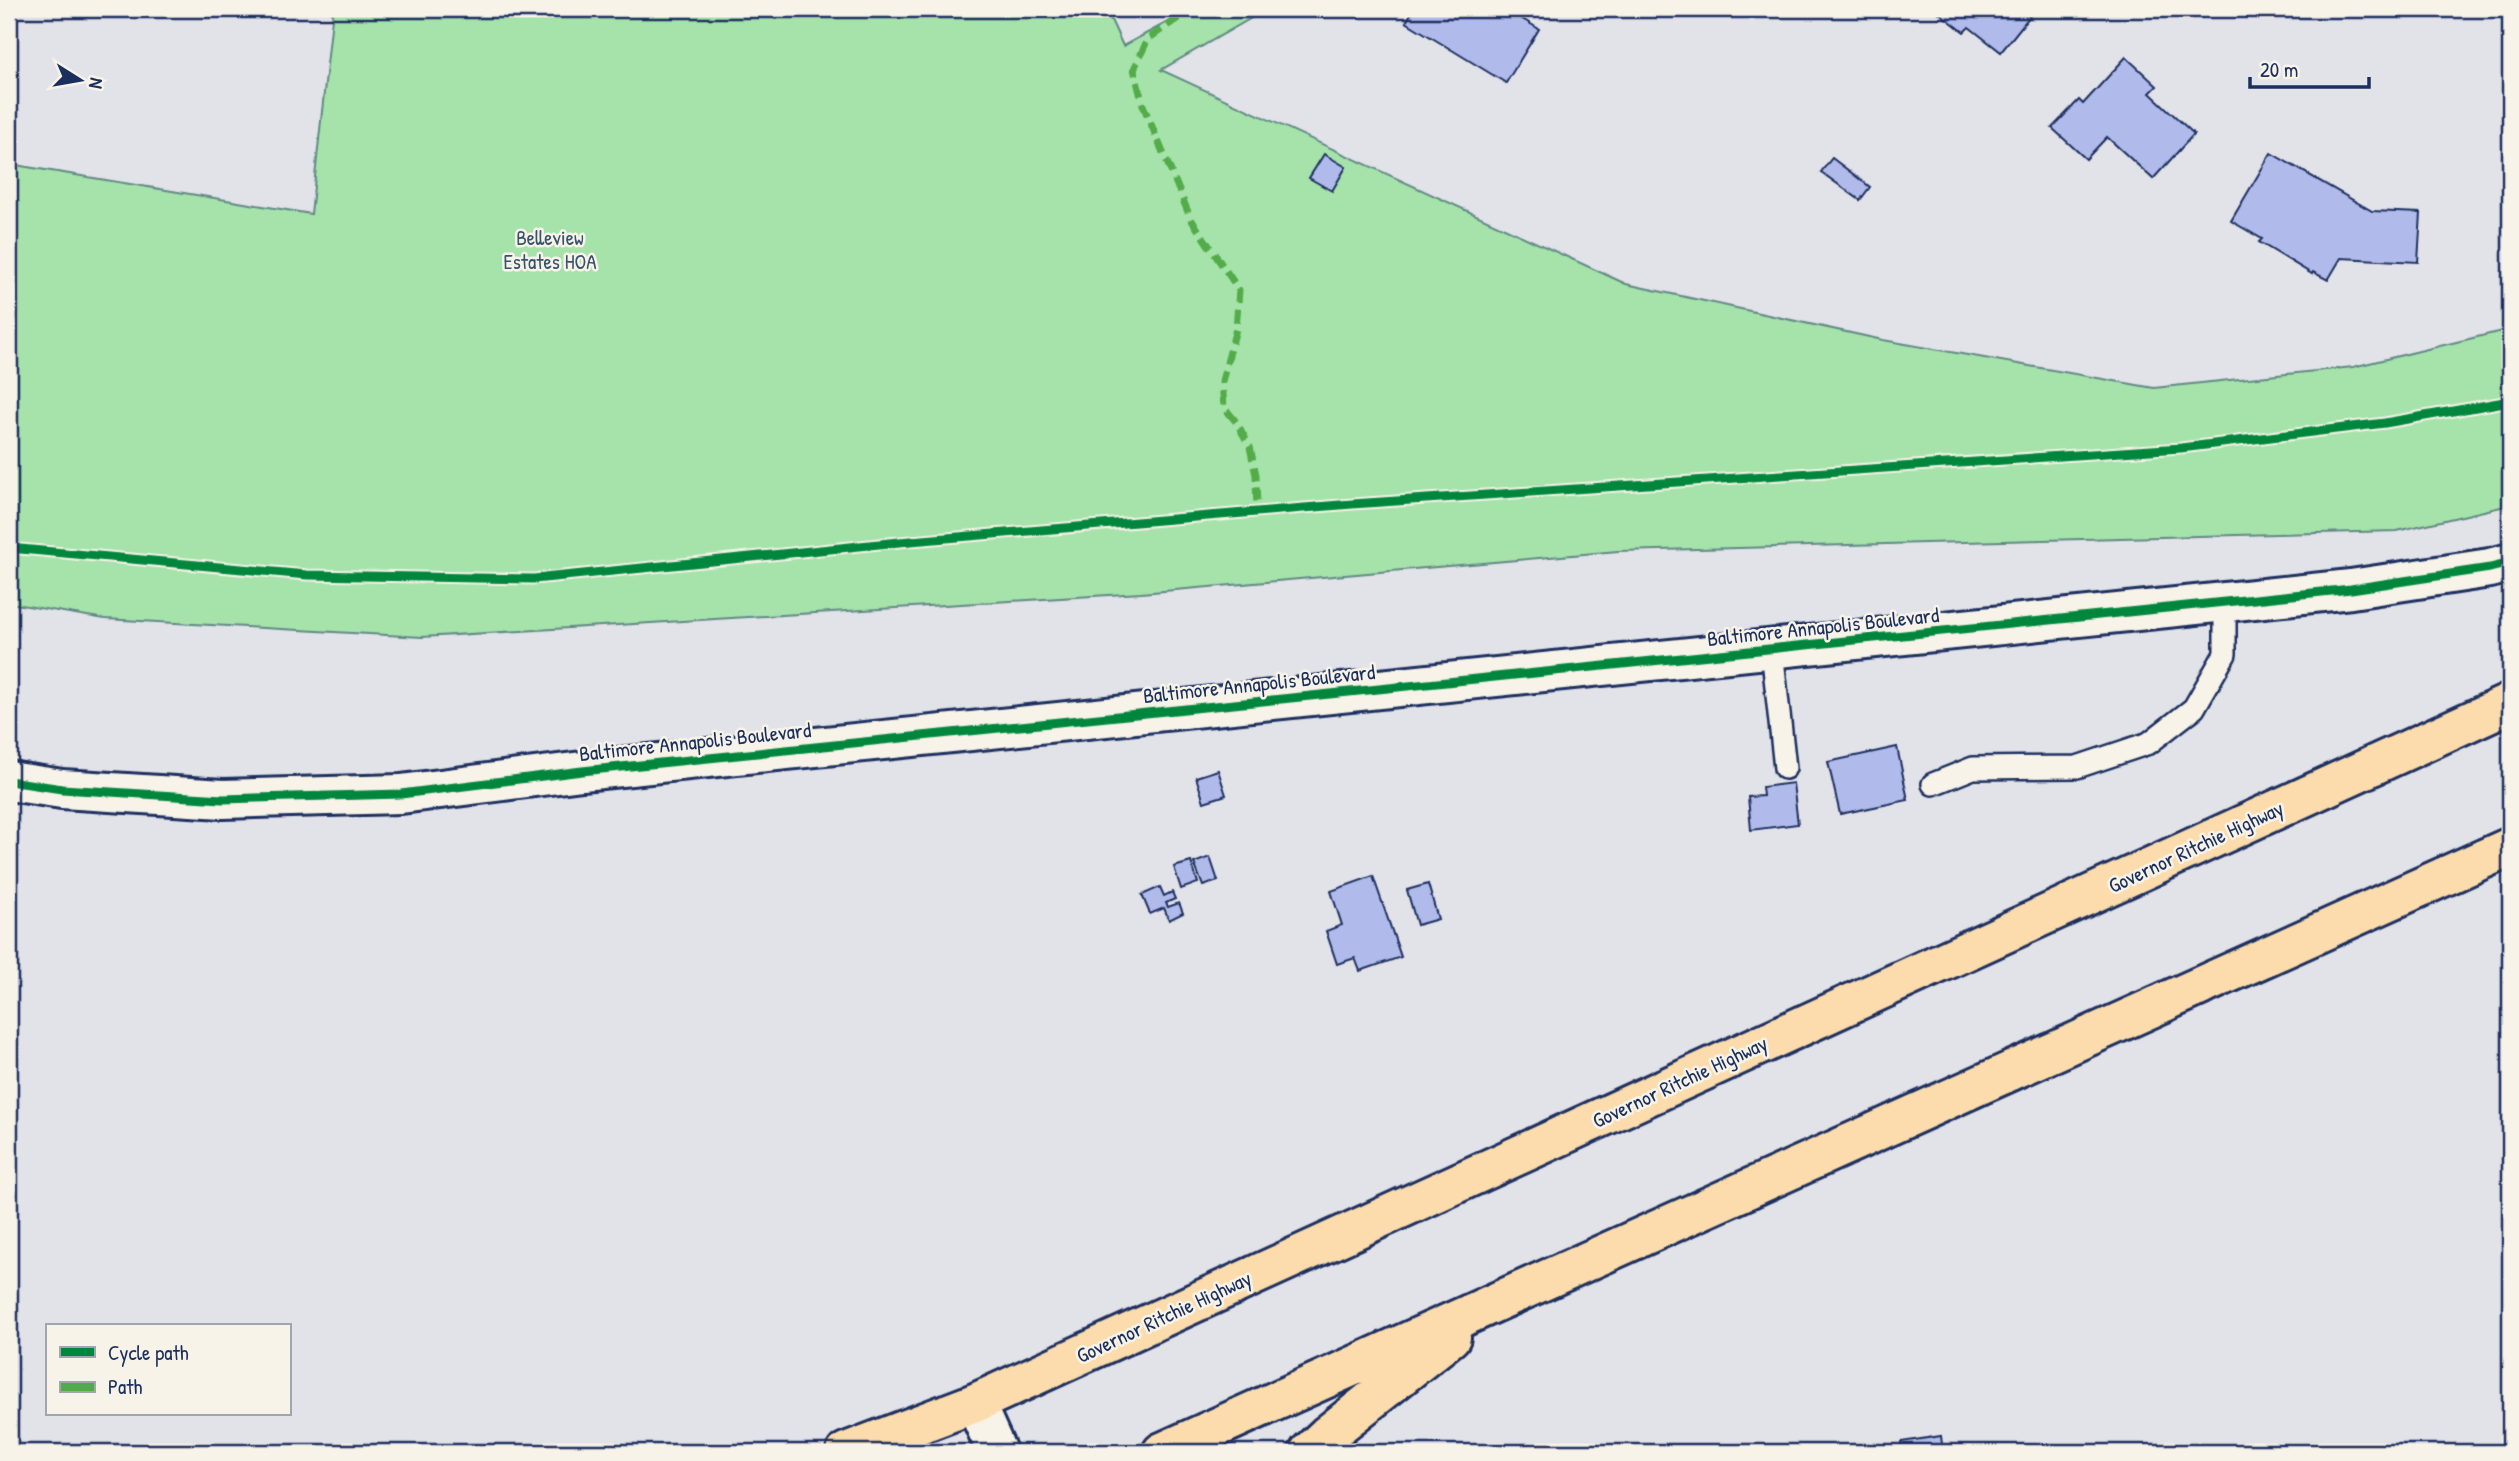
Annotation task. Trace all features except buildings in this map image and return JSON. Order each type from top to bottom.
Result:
[{"type":"highway","name":"Governor Ritchie Highway","points":[[870,1448],[975,1403],[2510,703]]},
{"type":"highway","points":[[1162,1452],[2510,847]]},
{"type":"highway","points":[[1309,1452],[1327,1434],[1499,1300]]},
{"type":"street","name":"Baltimore Annapolis Boulevard","points":[[9,781],[62,789],[223,799],[401,794],[583,771],[2363,587],[2510,563]]},
{"type":"street","points":[[975,1403],[997,1452]]},
{"type":"lane","points":[[1933,784],[1973,768],[2077,768],[2149,743],[2194,708],[2225,654],[2225,602]]},
{"type":"lane","points":[[1772,650],[1785,768]]},
{"type":"green space","name":"Belleview Estates HOA","points":[[333,9],[1106,9],[1123,46],[1192,9],[1267,9],[1161,70],[1626,284],[1883,340],[2154,388],[2353,367],[2510,329],[2510,505],[2397,531],[1618,551],[1141,593],[422,637],[105,619],[9,603],[9,164],[311,214]]},
{"type":"marked path","points":[[1198,9],[1177,19],[1148,39],[1134,69],[1143,105],[1191,219],[1239,290],[1236,329],[1222,381],[1224,407],[1237,423],[1250,447],[1256,475],[1257,512]]},
{"type":"cycle path","points":[[9,548],[307,575],[534,579],[899,542],[1352,504],[2181,448],[2385,423],[2510,401]]},
{"type":"cycle path","points":[[9,781],[62,789],[223,799],[401,794],[582,771],[2351,589],[2510,563]]}]
